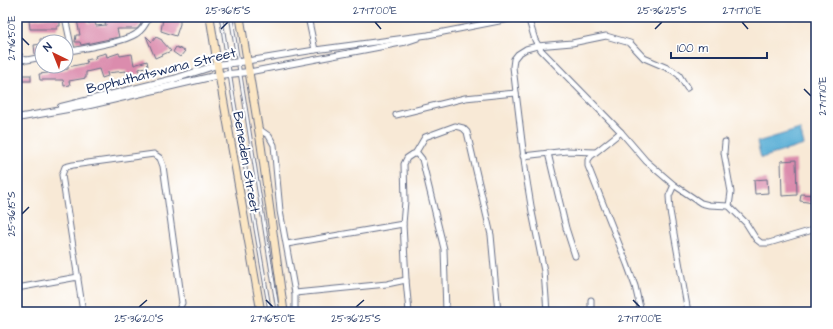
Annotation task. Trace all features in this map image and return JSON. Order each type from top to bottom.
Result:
[{"type":"main road","name":"Beneden Street","points":[[210,17],[217,66],[261,312]]},
{"type":"main road","name":"Beneden Street","points":[[240,17],[258,129],[284,312]]},
{"type":"street","points":[[64,17],[66,34]]},
{"type":"street","points":[[74,50],[123,40],[136,35],[142,30],[150,17]]},
{"type":"street","points":[[308,17],[315,50]]},
{"type":"street","name":"Bophuthatswana Street","points":[[44,113],[65,106],[174,79],[217,66],[315,50],[428,35],[520,17]]},
{"type":"street","points":[[528,17],[537,46],[548,59],[621,132],[646,161],[674,185],[701,203],[730,206],[746,223],[756,239],[761,243],[768,243],[816,229]]},
{"type":"street","name":"Bophuthatswana Street","points":[[17,118],[90,106],[219,75],[249,72],[406,42],[428,35]]},
{"type":"street","points":[[547,312],[544,271],[532,212],[523,156],[513,67],[514,59],[518,54],[526,49],[537,46],[572,44],[584,42],[596,37],[606,36],[630,43],[644,58],[672,70],[679,76],[687,88]]},
{"type":"street","points":[[17,52],[22,59],[34,59]]},
{"type":"street","points":[[396,115],[465,98],[516,93]]},
{"type":"street","points":[[410,312],[406,280],[404,164],[407,158],[415,154],[425,137],[456,126],[463,128],[467,132],[491,235],[498,312]]},
{"type":"street","points":[[258,129],[269,136],[274,145],[280,211],[295,293],[295,312]]},
{"type":"street","points":[[621,132],[595,152],[588,160],[588,166],[628,264],[641,312]]},
{"type":"street","points":[[725,142],[724,153],[731,192],[730,206]]},
{"type":"street","points":[[523,156],[580,150],[595,152]]},
{"type":"street","points":[[548,153],[566,228],[575,256]]},
{"type":"street","points":[[83,312],[62,175],[66,167],[154,154],[160,158],[163,166],[179,280],[182,303],[178,311],[175,312]]},
{"type":"street","points":[[415,154],[418,154],[422,159],[444,249],[446,312]]},
{"type":"street","points":[[674,185],[669,196],[670,210],[688,312]]},
{"type":"street","points":[[287,244],[404,224]]},
{"type":"street","points":[[17,288],[78,277]]},
{"type":"street","points":[[295,293],[387,284],[406,280]]},
{"type":"street","points":[[591,300],[592,312]]},
{"type":"lane","points":[[221,17],[270,312]]},
{"type":"lane","points":[[231,17],[278,312]]},
{"type":"water","points":[[800,129],[804,145],[761,158],[757,142]]},
{"type":"building","points":[[60,17],[60,26],[57,26],[57,29],[30,29],[29,20]]},
{"type":"building","points":[[145,17],[143,21],[140,21],[141,24],[137,29],[117,29],[119,37],[81,45],[80,42],[75,42],[76,35],[80,35],[77,20],[88,19],[88,23],[95,22],[96,26],[106,25],[105,20],[117,19],[116,18]]},
{"type":"building","points":[[173,17],[180,18],[180,24],[176,36],[161,31],[163,18],[173,20]]},
{"type":"building","points":[[146,36],[152,42],[156,37],[162,40],[171,51],[155,58]]},
{"type":"building","points":[[176,47],[185,51],[180,57],[173,52]]},
{"type":"building","points":[[106,53],[107,57],[119,53],[120,56],[132,54],[134,65],[147,61],[148,66],[139,69],[140,74],[127,76],[126,71],[107,73],[108,76],[102,78],[99,69],[86,72],[86,78],[69,81],[70,85],[64,86],[63,80],[40,80],[39,74],[74,74],[74,66],[87,63],[86,60],[96,58],[95,56]]},
{"type":"building","points":[[17,75],[31,75],[31,81],[17,81]]},
{"type":"building","points":[[796,160],[797,195],[782,196],[781,161]]},
{"type":"building","points":[[767,179],[768,193],[755,194],[754,180]]},
{"type":"building","points":[[801,194],[815,195],[814,203],[800,201]]}]
